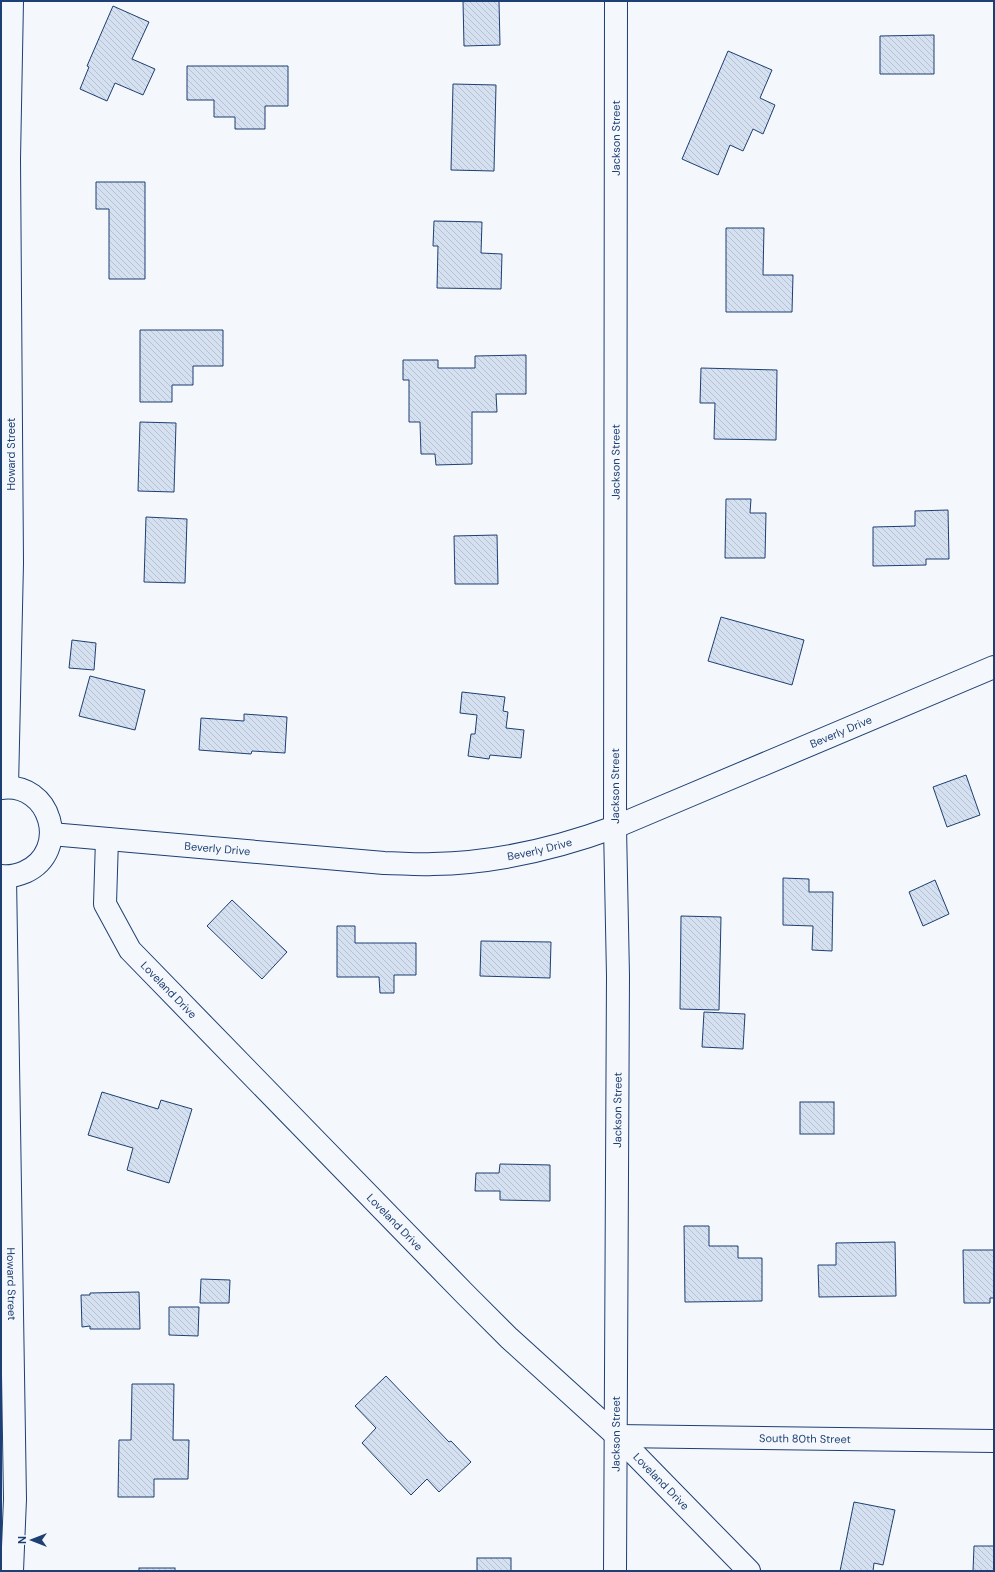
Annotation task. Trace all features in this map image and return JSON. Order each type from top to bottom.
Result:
[{"type":"street","name":"Howard Street","points":[[4,787],[12,563],[9,159],[12,1]]},
{"type":"street","name":"Jackson Street","points":[[615,1571],[617,1436],[618,976],[615,827],[616,1]]},
{"type":"street","name":"Beverly Drive","points":[[51,834],[384,863],[432,864],[470,862],[506,856],[583,839],[615,827],[994,667]]},
{"type":"street","points":[[3,876],[19,875],[32,869],[42,860],[48,848],[51,834],[50,820],[44,807],[34,796],[21,789],[4,787]]},
{"type":"street","name":"Loveland Drive","points":[[107,839],[105,904],[130,950],[470,1300],[509,1338],[617,1436],[749,1571]]},
{"type":"street","name":"Howard Street","points":[[3,876],[15,1499],[12,1571]]},
{"type":"street","name":"South 80th Street","points":[[617,1436],[994,1441]]},
{"type":"building","points":[[463,1],[499,1],[500,45],[464,46]]},
{"type":"building","points":[[113,6],[149,22],[132,59],[155,69],[143,95],[115,83],[107,101],[80,89],[89,67],[87,66]]},
{"type":"building","points":[[934,35],[934,74],[880,74],[880,36]]},
{"type":"building","points":[[728,51],[772,70],[760,98],[775,105],[763,134],[753,129],[743,151],[730,145],[718,175],[682,159]]},
{"type":"building","points":[[187,66],[288,66],[288,106],[265,106],[265,129],[235,129],[235,117],[214,117],[214,100],[187,100]]},
{"type":"building","points":[[453,84],[496,85],[494,171],[451,170]]},
{"type":"building","points":[[96,182],[145,182],[145,279],[109,279],[109,209],[96,209]]},
{"type":"building","points":[[434,221],[482,222],[481,253],[502,254],[501,289],[437,288],[438,246],[433,246]]},
{"type":"building","points":[[726,228],[764,228],[763,275],[793,275],[792,312],[726,312]]},
{"type":"building","points":[[140,330],[223,330],[223,366],[193,366],[193,385],[172,385],[172,402],[140,402]]},
{"type":"building","points":[[526,355],[526,394],[496,394],[497,412],[472,412],[472,464],[436,465],[435,454],[421,454],[420,422],[409,422],[409,380],[403,380],[403,360],[438,360],[438,368],[475,368],[475,356]]},
{"type":"building","points":[[701,368],[777,370],[776,440],[714,439],[715,403],[700,403]]},
{"type":"building","points":[[140,422],[176,423],[174,492],[138,491]]},
{"type":"building","points":[[726,499],[751,499],[750,513],[766,513],[765,558],[725,558]]},
{"type":"building","points":[[948,510],[949,559],[926,559],[926,565],[873,566],[873,527],[915,526],[915,511]]},
{"type":"building","points":[[146,517],[187,519],[185,583],[144,582]]},
{"type":"building","points":[[497,535],[498,584],[455,584],[454,536]]},
{"type":"building","points":[[721,617],[804,640],[792,685],[708,661]]},
{"type":"building","points":[[72,640],[96,643],[94,670],[69,668]]},
{"type":"building","points":[[90,676],[145,690],[135,730],[79,716]]},
{"type":"building","points":[[462,692],[505,697],[503,711],[508,712],[506,728],[524,730],[521,758],[490,755],[489,759],[468,756],[471,734],[475,734],[477,715],[460,713]]},
{"type":"building","points":[[244,714],[287,717],[285,753],[252,751],[251,754],[199,750],[201,718],[244,721]]},
{"type":"building","points":[[966,775],[980,815],[947,827],[933,787]]},
{"type":"building","points":[[783,878],[809,879],[809,892],[833,892],[832,951],[812,950],[813,926],[783,925]]},
{"type":"building","points":[[935,880],[949,914],[923,926],[909,892]]},
{"type":"building","points":[[232,900],[287,952],[262,979],[207,926]]},
{"type":"building","points":[[681,916],[721,917],[719,1010],[680,1009]]},
{"type":"building","points":[[337,926],[355,926],[355,943],[416,943],[416,975],[394,975],[394,993],[380,993],[379,977],[337,977]]},
{"type":"building","points":[[481,941],[551,942],[550,978],[480,976]]},
{"type":"building","points":[[704,1012],[745,1014],[743,1049],[702,1047]]},
{"type":"building","points":[[102,1092],[158,1109],[161,1100],[192,1109],[169,1183],[127,1170],[133,1148],[88,1135]]},
{"type":"building","points":[[800,1102],[834,1102],[834,1134],[800,1134]]},
{"type":"building","points":[[500,1164],[550,1165],[550,1201],[500,1200],[500,1191],[475,1191],[476,1173],[499,1173]]},
{"type":"building","points":[[684,1226],[709,1226],[709,1246],[738,1246],[738,1258],[762,1258],[762,1301],[685,1302]]},
{"type":"building","points":[[895,1242],[896,1296],[819,1297],[818,1265],[836,1265],[836,1243]]},
{"type":"building","points":[[963,1250],[994,1250],[994,1298],[990,1298],[990,1303],[964,1303]]},
{"type":"building","points":[[201,1279],[230,1280],[229,1303],[200,1303]]},
{"type":"building","points":[[139,1292],[140,1329],[90,1329],[90,1326],[82,1327],[81,1295],[90,1295],[90,1293]]},
{"type":"building","points":[[169,1307],[199,1307],[198,1336],[169,1335]]},
{"type":"building","points":[[386,1376],[449,1442],[451,1441],[471,1462],[439,1492],[427,1479],[411,1495],[362,1443],[376,1428],[355,1406]]},
{"type":"building","points":[[132,1384],[174,1384],[173,1440],[189,1440],[188,1479],[154,1479],[154,1497],[118,1497],[119,1440],[131,1440]]},
{"type":"building","points":[[854,1502],[895,1510],[883,1565],[874,1563],[873,1571],[840,1571]]},
{"type":"building","points":[[974,1546],[994,1546],[994,1571],[973,1571]]},
{"type":"building","points":[[477,1558],[511,1558],[511,1571],[477,1571]]},
{"type":"building","points":[[139,1568],[175,1568],[175,1571],[139,1571]]}]
